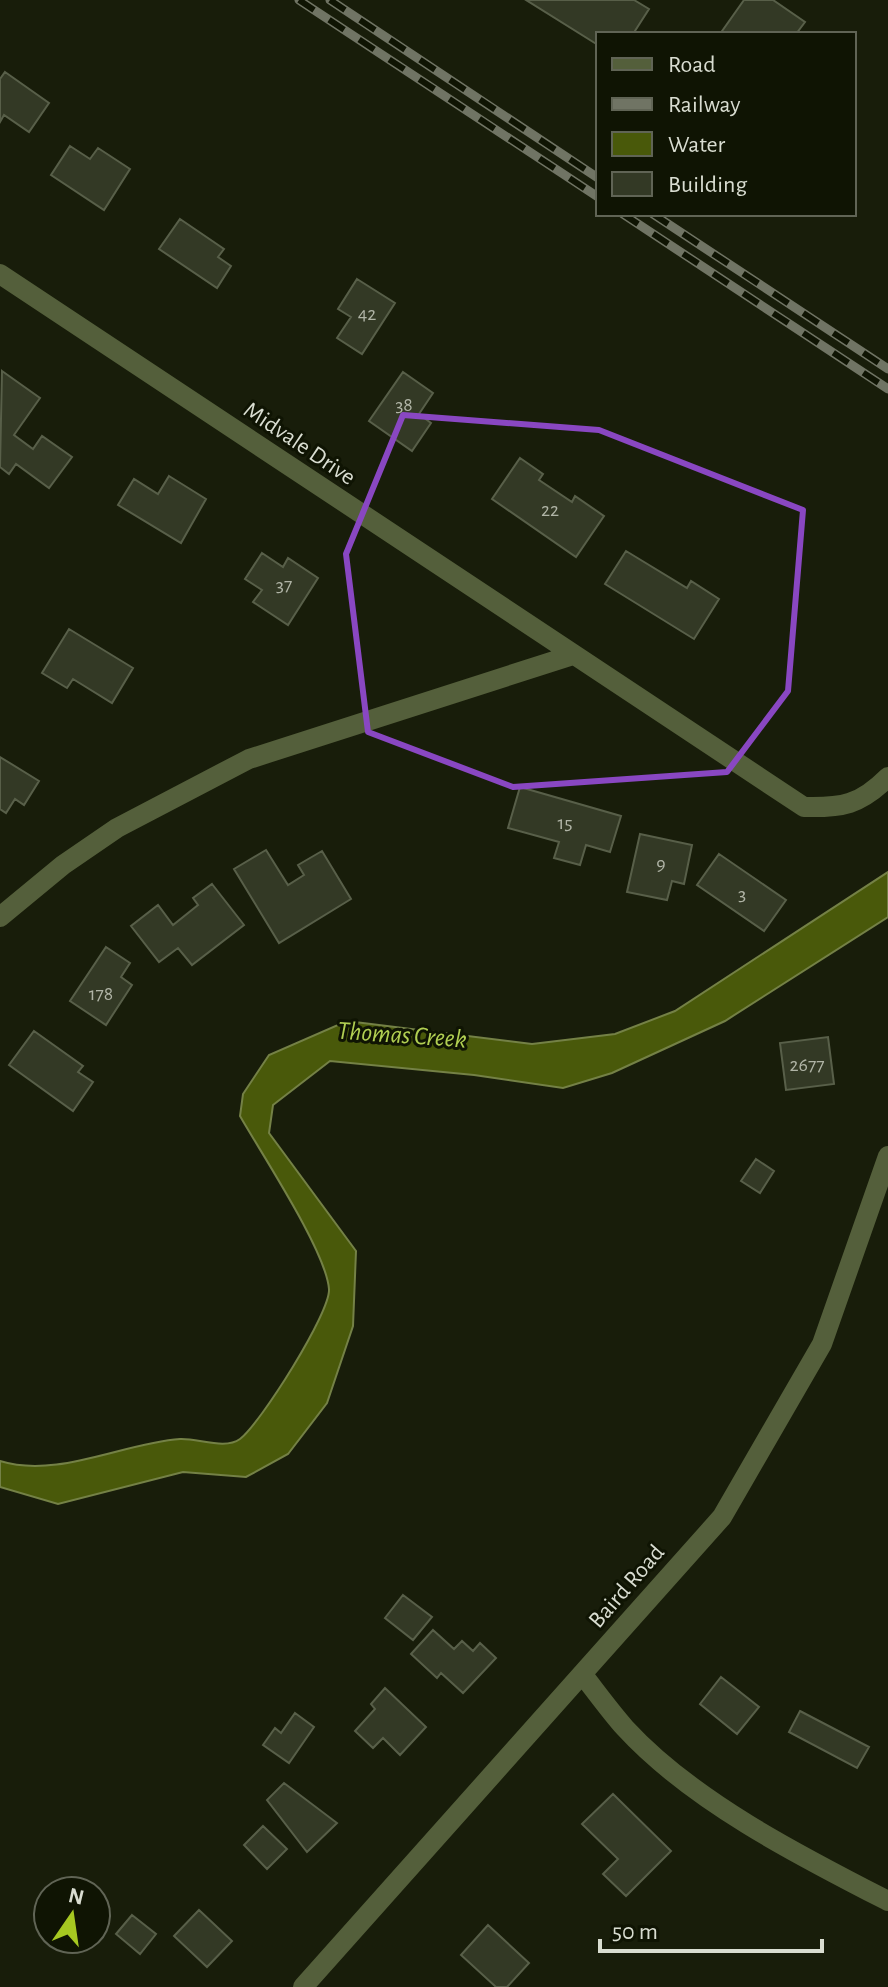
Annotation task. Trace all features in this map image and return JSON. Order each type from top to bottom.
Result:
[{"type":"street","name":"Midvale Drive","points":[[0,274],[804,807],[843,808],[875,790],[888,777]]},
{"type":"street","points":[[0,917],[63,865],[117,828],[249,759],[573,655]]},
{"type":"street","name":"Baird Road","points":[[303,1987],[722,1517],[822,1344],[888,1156]]},
{"type":"street","points":[[583,1675],[626,1729],[682,1779],[760,1830],[888,1901]]},
{"type":"highlighted area","points":[[403,415],[599,430],[803,510],[788,691],[727,772],[513,787],[368,732],[346,554]]},
{"type":"water","name":"Thomas Creek","points":[[888,872],[888,917],[725,1021],[612,1073],[563,1088],[474,1075],[330,1061],[273,1105],[269,1133],[356,1251],[353,1326],[327,1403],[288,1454],[246,1477],[183,1472],[58,1504],[0,1487],[0,1461],[44,1466],[180,1439],[219,1444],[234,1442],[250,1429],[293,1367],[319,1320],[329,1289],[317,1251],[305,1227],[240,1116],[243,1094],[269,1055],[347,1021],[532,1044],[615,1034],[675,1011]]},
{"type":"building","points":[[526,0],[634,0],[649,9],[634,32],[596,32],[596,44]]},
{"type":"building","points":[[744,0],[773,0],[805,22],[798,32],[721,32]]},
{"type":"building","points":[[5,72],[49,103],[29,132],[4,115],[0,122],[0,79]]},
{"type":"building","points":[[70,146],[90,159],[98,148],[130,169],[104,210],[51,175]]},
{"type":"building","points":[[180,219],[224,249],[218,257],[231,266],[217,288],[159,249]]},
{"type":"building","points":[[357,279],[395,303],[362,354],[337,338],[351,317],[338,309]]},
{"type":"building","points":[[2,371],[40,398],[14,435],[33,449],[42,436],[72,457],[49,488],[16,464],[9,474],[0,467]]},
{"type":"building","points":[[403,372],[433,393],[419,414],[431,423],[412,451],[369,421]]},
{"type":"building","points":[[520,458],[543,474],[539,480],[572,502],[575,496],[604,516],[576,557],[492,499]]},
{"type":"building","points":[[169,476],[206,499],[181,543],[118,505],[134,479],[158,494]]},
{"type":"building","points":[[626,551],[687,588],[691,581],[719,599],[694,639],[605,584]]},
{"type":"building","points":[[262,553],[283,567],[288,558],[318,578],[288,625],[253,602],[262,590],[245,579]]},
{"type":"building","points":[[69,629],[133,668],[112,703],[73,679],[67,688],[42,673]]},
{"type":"building","points":[[0,757],[39,781],[24,805],[15,799],[6,813],[0,809]]},
{"type":"building","points":[[520,787],[621,816],[610,852],[586,845],[580,865],[554,858],[559,842],[508,828]]},
{"type":"building","points":[[640,834],[692,845],[684,884],[672,881],[667,900],[627,892]]},
{"type":"building","points":[[266,850],[288,885],[304,875],[298,865],[322,851],[351,899],[279,943],[234,869]]},
{"type":"building","points":[[719,854],[786,900],[764,931],[697,885]]},
{"type":"building","points":[[212,884],[244,925],[192,965],[178,948],[159,962],[131,926],[158,905],[173,925],[198,905],[193,898]]},
{"type":"building","points":[[106,947],[130,963],[121,977],[132,985],[106,1025],[70,1001]]},
{"type":"building","points":[[34,1031],[83,1066],[78,1072],[93,1082],[73,1111],[9,1065]]},
{"type":"building","points":[[828,1037],[834,1084],[786,1090],[780,1043]]},
{"type":"building","points":[[756,1159],[774,1171],[760,1193],[741,1181]]},
{"type":"building","points":[[403,1595],[432,1617],[413,1640],[385,1618]]},
{"type":"building","points":[[433,1630],[454,1649],[462,1641],[473,1651],[480,1643],[496,1658],[463,1693],[441,1673],[437,1678],[411,1654]]},
{"type":"building","points":[[721,1677],[759,1707],[737,1734],[700,1704]]},
{"type":"building","points":[[385,1688],[426,1727],[400,1755],[383,1738],[373,1748],[355,1731],[375,1709],[371,1704]]},
{"type":"building","points":[[800,1711],[869,1747],[857,1768],[789,1732]]},
{"type":"building","points":[[295,1713],[314,1727],[289,1763],[263,1745],[275,1728],[281,1733]]},
{"type":"building","points":[[284,1783],[337,1823],[307,1852],[267,1800]]},
{"type":"building","points":[[613,1794],[671,1851],[626,1896],[603,1874],[618,1859],[582,1824]]},
{"type":"building","points":[[263,1826],[287,1849],[267,1869],[244,1845]]},
{"type":"building","points":[[199,1910],[232,1941],[207,1967],[174,1936]]},
{"type":"building","points":[[132,1915],[156,1934],[140,1954],[116,1934]]},
{"type":"building","points":[[488,1925],[529,1963],[507,1987],[496,1987],[461,1955]]},
{"type":"railway","points":[[299,0],[596,196]]},
{"type":"railway","points":[[330,0],[596,177]]},
{"type":"railway","points":[[626,216],[888,389]]},
{"type":"railway","points":[[656,216],[888,369]]}]
